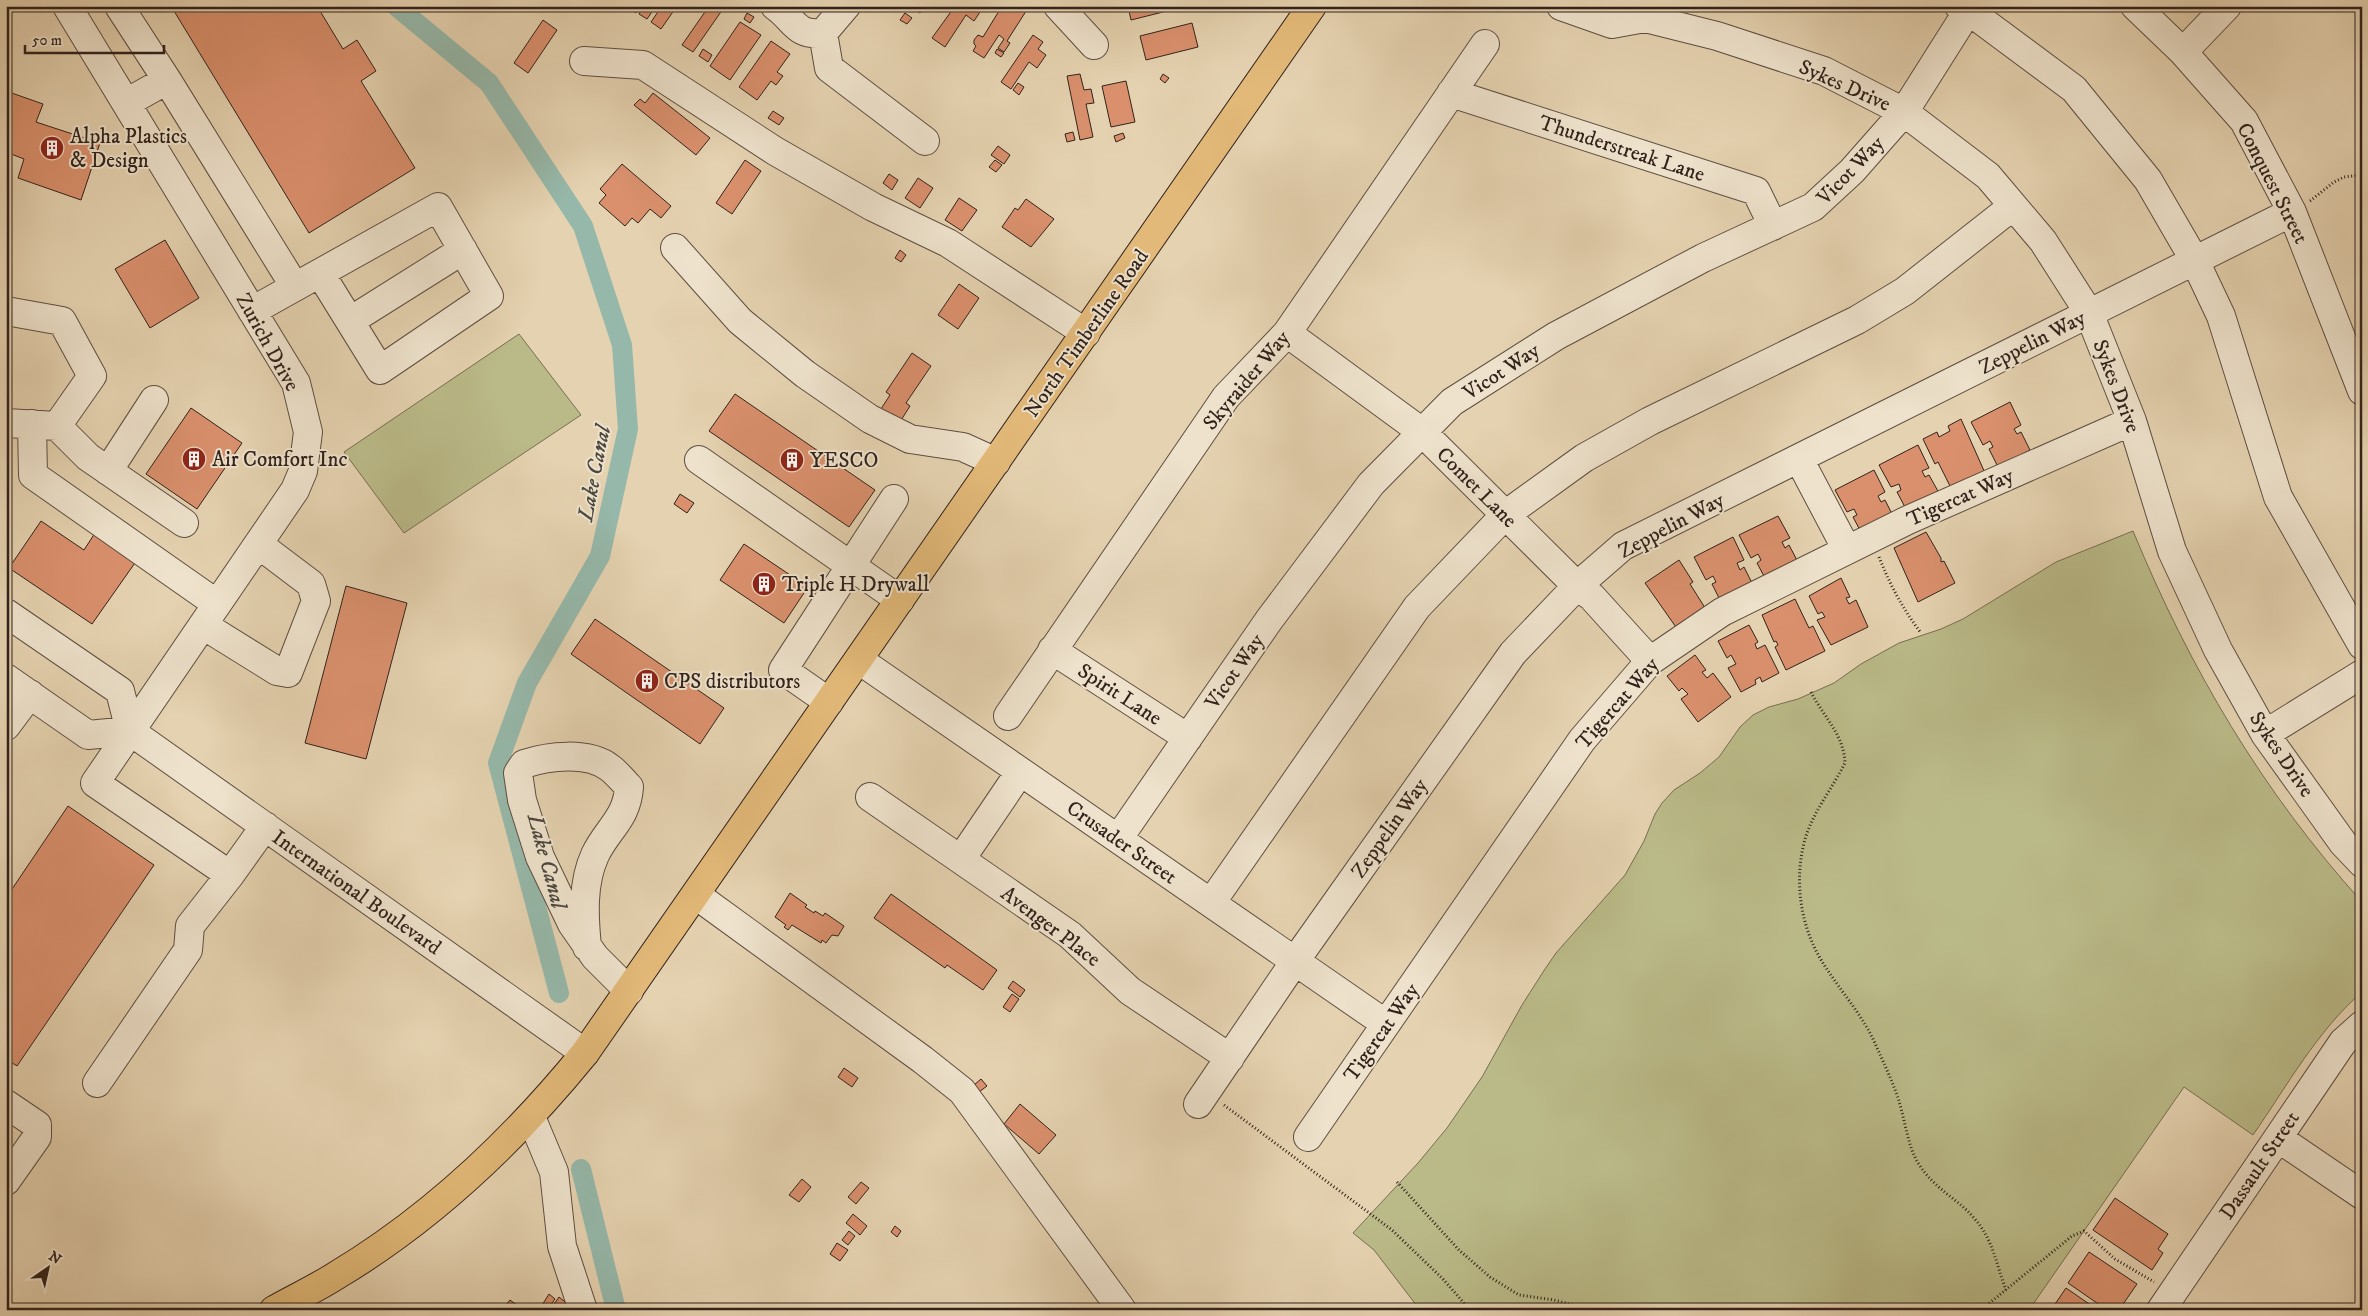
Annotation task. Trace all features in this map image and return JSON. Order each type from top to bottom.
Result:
[{"type":"main road","name":"North Timberline Road","points":[[274,1310],[337,1275],[405,1229],[480,1166],[531,1116],[585,1053],[1312,6]]},
{"type":"street","name":"Zurich Drive","points":[[67,6],[296,383],[308,432],[303,471],[295,490],[95,783],[230,875]]},
{"type":"street","points":[[119,6],[295,287]]},
{"type":"street","points":[[775,6],[798,29],[810,34],[823,33],[846,6]]},
{"type":"street","points":[[1058,6],[1094,45]]},
{"type":"street","points":[[1561,6],[1612,24],[1640,10]]},
{"type":"street","name":"Conquest Street","points":[[2135,6],[2183,52],[2244,122],[2292,212],[2362,391]]},
{"type":"street","points":[[2183,52],[2227,6]]},
{"type":"street","points":[[1967,8],[2074,89],[2148,180],[2195,261],[2221,316],[2278,498],[2362,645]]},
{"type":"street","name":"Vicot Way","points":[[1118,839],[1270,620],[1371,484],[1452,402],[1556,336],[1703,258],[1813,207],[1852,171],[1904,112],[1967,8]]},
{"type":"street","name":"Sykes Drive","points":[[1640,10],[1824,71],[1904,112],[1988,176],[2043,240],[2090,313],[2132,421],[2172,551],[2218,650],[2266,734],[2343,843],[2362,863]]},
{"type":"street","points":[[823,33],[829,68],[925,140]]},
{"type":"street","name":"Skyraider Way","points":[[1008,716],[1226,397],[1287,333],[1484,44]]},
{"type":"street","points":[[584,61],[643,65],[783,155],[873,207],[948,242],[1086,333]]},
{"type":"street","points":[[126,103],[167,80]]},
{"type":"street","name":"Thunderstreak Lane","points":[[1451,93],[1756,191],[1773,226]]},
{"type":"street","points":[[1211,903],[1418,607],[1505,515],[1584,458],[1650,421],[1857,320],[1897,296],[2013,206]]},
{"type":"street","points":[[252,311],[438,207],[489,296],[380,370],[320,273]]},
{"type":"street","name":"Zeppelin Way","points":[[1210,1104],[1230,1058],[1295,961],[1513,653],[1576,586],[1623,546],[2292,212]]},
{"type":"street","points":[[675,248],[747,327],[805,374],[870,419],[910,439],[963,447],[996,462]]},
{"type":"street","points":[[350,321],[463,250]]},
{"type":"street","points":[[6,311],[62,320],[92,376],[32,424]]},
{"type":"street","name":"Comet Lane","points":[[1287,333],[1422,432],[1576,586],[1592,598],[1650,661]]},
{"type":"street","points":[[108,471],[154,400]]},
{"type":"street","name":"Tigercat Way","points":[[1308,1137],[1582,740],[1650,661],[1722,612],[1859,544],[2132,421]]},
{"type":"street","points":[[32,424],[88,457],[184,522]]},
{"type":"street","points":[[32,424],[33,475],[210,614],[277,671],[288,673],[316,601],[315,593],[311,584],[258,544]]},
{"type":"street","points":[[1799,459],[1859,544]]},
{"type":"street","points":[[699,460],[900,600]]},
{"type":"street","points":[[829,702],[783,670],[894,499]]},
{"type":"street","points":[[6,613],[120,691],[130,731],[88,735],[6,678]]},
{"type":"street","name":"Spirit Lane","points":[[1052,650],[1188,738]]},
{"type":"street","name":"Crusader Street","points":[[858,660],[1386,1024]]},
{"type":"street","points":[[2266,734],[2362,674]]},
{"type":"street","points":[[6,726],[30,694]]},
{"type":"street","name":"International Boulevard","points":[[130,731],[585,1053]]},
{"type":"street","points":[[587,946],[585,889],[595,855],[628,804],[629,787],[609,767],[590,759],[569,757],[536,760],[524,764],[518,773],[522,800],[540,857],[572,924],[587,946],[629,991]]},
{"type":"street","points":[[961,859],[1020,772]]},
{"type":"street","name":"Avenger Place","points":[[870,797],[1070,935],[1130,991],[1230,1058]]},
{"type":"street","points":[[97,1083],[188,950],[190,926],[265,826]]},
{"type":"street","points":[[696,895],[923,1060],[962,1091],[1122,1310]]},
{"type":"street","name":"Dassault Street","points":[[2161,1310],[2278,1138],[2356,1040]]},
{"type":"street","points":[[6,1104],[37,1125],[37,1137],[6,1180]]},
{"type":"street","points":[[531,1116],[554,1172],[562,1246],[583,1310]]},
{"type":"street","points":[[2278,1138],[2362,1195]]},
{"type":"path","points":[[2292,212],[2318,197],[2334,182],[2362,175]]},
{"type":"path","points":[[1859,544],[1890,585],[1904,610],[1921,632]]},
{"type":"path","points":[[1811,692],[1845,750],[1845,763],[1817,814],[1804,843],[1800,860],[1800,882],[1806,925],[1814,947],[1860,1017],[1875,1045],[1898,1098],[1918,1162],[1935,1186],[1973,1216],[1983,1229],[1994,1251],[2006,1290]]},
{"type":"path","points":[[1210,1104],[1392,1230],[1443,1279],[1470,1310]]},
{"type":"path","points":[[1397,1182],[1460,1250],[1490,1277],[1520,1295],[1554,1300],[1592,1310]]},
{"type":"path","points":[[1980,1310],[2072,1236],[2084,1230],[2115,1259],[2157,1283]]},
{"type":"green space","points":[[519,334],[581,415],[404,533],[344,452]]},
{"type":"green space","points":[[2133,531],[2179,632],[2231,727],[2292,817],[2362,902],[2362,992],[2346,1007],[2317,1041],[2253,1135],[2184,1087],[2029,1310],[1420,1310],[1374,1250],[1353,1233],[1418,1163],[1447,1128],[1482,1077],[1522,1005],[1556,953],[1625,875],[1662,803],[1674,790],[1700,773],[1719,757],[1740,727],[1753,715],[1769,707],[1798,699],[1834,683],[1861,664],[1899,643],[1941,629],[1963,619],[2056,562]]},
{"type":"building","points":[[171,6],[317,6],[343,49],[357,40],[376,71],[361,81],[415,168],[309,233]]},
{"type":"building","points":[[627,6],[640,6],[636,13]]},
{"type":"building","points":[[644,6],[654,9],[647,19],[639,14]]},
{"type":"building","points":[[662,6],[677,6],[661,29],[651,22]]},
{"type":"building","points":[[709,6],[725,6],[693,52],[682,45]]},
{"type":"building","points":[[910,6],[925,6],[920,13]]},
{"type":"building","points":[[955,6],[984,6],[974,21],[966,15],[945,47],[932,38]]},
{"type":"building","points":[[1002,6],[1013,9],[1015,6],[1028,8],[1007,41],[1010,43],[1004,52],[998,48],[1004,39],[999,35],[984,58],[973,51],[976,46],[974,40],[978,35],[983,37]]},
{"type":"building","points":[[1128,6],[1187,6],[1131,20]]},
{"type":"building","points":[[747,13],[754,17],[750,23],[744,19]]},
{"type":"building","points":[[905,13],[912,18],[907,24],[900,20]]},
{"type":"building","points":[[543,20],[557,30],[528,73],[514,63]]},
{"type":"building","points":[[740,22],[761,35],[730,80],[710,66]]},
{"type":"building","points":[[1192,23],[1198,47],[1146,60],[1140,36]]},
{"type":"building","points":[[1033,35],[1043,42],[1038,49],[1046,55],[1037,68],[1029,62],[1011,89],[1001,82]]},
{"type":"building","points":[[771,41],[790,54],[777,72],[783,76],[776,85],[771,81],[757,100],[739,87]]},
{"type":"building","points":[[703,49],[712,55],[708,62],[699,56]]},
{"type":"building","points":[[997,49],[1004,53],[1001,57],[995,53]]},
{"type":"building","points":[[1080,74],[1084,90],[1091,89],[1094,103],[1086,104],[1093,137],[1080,140],[1067,76]]},
{"type":"building","points":[[1163,74],[1169,78],[1165,83],[1160,79]]},
{"type":"building","points":[[1126,81],[1135,122],[1111,127],[1102,86]]},
{"type":"building","points":[[1018,83],[1024,87],[1019,95],[1013,90]]},
{"type":"building","name":"Alpha Plastics & Design","points":[[6,91],[43,104],[36,122],[100,143],[81,200],[18,178],[24,159],[6,152]]},
{"type":"building","points":[[653,93],[710,138],[696,155],[634,105],[640,99],[645,103]]},
{"type":"building","points":[[773,111],[784,118],[779,125],[768,118]]},
{"type":"building","points":[[1073,132],[1075,140],[1067,142],[1065,134]]},
{"type":"building","points":[[1123,133],[1125,138],[1116,142],[1114,136]]},
{"type":"building","points":[[998,146],[1010,155],[1004,164],[991,155]]},
{"type":"building","points":[[745,160],[761,171],[732,214],[716,203]]},
{"type":"building","points":[[995,160],[1002,165],[996,172],[989,167]]},
{"type":"building","points":[[622,164],[671,206],[661,218],[650,209],[638,223],[632,218],[625,226],[599,203],[606,195],[600,189]]},
{"type":"building","points":[[889,174],[898,180],[892,190],[883,183]]},
{"type":"building","points":[[918,178],[933,188],[920,208],[905,198]]},
{"type":"building","points":[[959,198],[977,210],[962,231],[945,220]]},
{"type":"building","points":[[1026,199],[1054,219],[1031,247],[1002,227],[1015,208],[1018,210]]},
{"type":"building","points":[[165,240],[199,298],[150,328],[115,269]]},
{"type":"building","points":[[900,250],[906,255],[901,262],[895,258]]},
{"type":"building","points":[[959,284],[979,298],[958,329],[938,315]]},
{"type":"building","points":[[912,353],[931,366],[906,403],[910,406],[898,425],[879,412],[890,395],[886,392]]},
{"type":"building","name":"YESCO","points":[[735,394],[875,490],[849,527],[709,431]]},
{"type":"building","points":[[2010,402],[2021,425],[2014,429],[2017,434],[2021,432],[2030,450],[1998,467],[1989,449],[1993,447],[1990,441],[1983,445],[1971,422]]},
{"type":"building","name":"Air Comfort Inc","points":[[191,408],[242,443],[197,509],[146,474]]},
{"type":"building","points":[[1961,419],[1985,473],[1952,490],[1938,462],[1935,464],[1923,439],[1937,432],[1939,437],[1950,431],[1948,426]]},
{"type":"building","points":[[1918,445],[1929,468],[1922,471],[1925,477],[1929,475],[1939,493],[1906,509],[1897,492],[1901,490],[1899,484],[1891,487],[1879,465]]},
{"type":"building","points":[[1874,470],[1885,492],[1878,496],[1881,502],[1885,500],[1894,518],[1862,534],[1853,517],[1857,515],[1854,509],[1847,512],[1835,490]]},
{"type":"building","points":[[680,494],[694,503],[687,513],[674,504]]},
{"type":"building","points":[[1778,516],[1790,538],[1782,542],[1785,548],[1789,545],[1799,564],[1766,580],[1757,563],[1761,560],[1758,554],[1751,558],[1739,535]]},
{"type":"building","points":[[41,521],[84,550],[95,533],[137,560],[92,624],[9,568]]},
{"type":"building","points":[[1926,532],[1941,558],[1941,562],[1944,561],[1955,583],[1918,602],[1894,548]]},
{"type":"building","points":[[1733,537],[1744,560],[1737,563],[1740,570],[1744,567],[1753,585],[1721,602],[1712,584],[1716,582],[1713,576],[1706,580],[1694,557]]},
{"type":"building","name":"Triple H Drywall","points":[[744,544],[808,587],[784,623],[720,580]]},
{"type":"building","points":[[1679,560],[1693,582],[1690,584],[1707,611],[1678,630],[1645,583]]},
{"type":"building","points":[[1841,578],[1850,597],[1846,598],[1849,604],[1856,600],[1868,627],[1831,645],[1817,620],[1825,617],[1822,612],[1818,614],[1809,596]]},
{"type":"building","points":[[346,586],[407,603],[366,759],[305,743]]},
{"type":"building","points":[[1795,599],[1809,628],[1813,626],[1825,651],[1786,670],[1775,647],[1778,645],[1776,641],[1774,642],[1762,615]]},
{"type":"building","name":"CPS distributors","points":[[595,619],[724,708],[700,744],[571,654]]},
{"type":"building","points":[[1749,625],[1758,642],[1755,644],[1757,649],[1765,645],[1779,673],[1762,682],[1760,677],[1755,680],[1756,684],[1741,692],[1728,668],[1736,664],[1731,655],[1727,658],[1718,641]]},
{"type":"building","points":[[1695,655],[1706,670],[1702,672],[1707,678],[1713,673],[1731,697],[1698,722],[1681,699],[1688,694],[1682,688],[1679,691],[1667,676]]},
{"type":"building","points":[[68,806],[154,865],[17,1066],[6,1059],[6,898]]},
{"type":"building","points":[[790,893],[807,905],[805,907],[814,913],[815,911],[823,916],[825,913],[844,926],[838,936],[832,935],[826,943],[822,940],[821,943],[792,925],[788,930],[784,927],[786,925],[775,917]]},
{"type":"building","points":[[891,894],[997,970],[983,990],[947,965],[945,968],[874,918]]},
{"type":"building","points":[[1013,981],[1025,990],[1020,997],[1008,988]]},
{"type":"building","points":[[1012,994],[1019,999],[1010,1012],[1003,1007]]},
{"type":"building","points":[[844,1068],[858,1078],[852,1087],[838,1077]]},
{"type":"building","points":[[981,1079],[987,1086],[979,1092],[974,1085]]},
{"type":"building","points":[[1020,1104],[1056,1135],[1039,1154],[1004,1124]]},
{"type":"building","points":[[802,1179],[811,1187],[799,1202],[789,1195]]},
{"type":"building","points":[[861,1182],[869,1188],[856,1204],[848,1197]]},
{"type":"building","points":[[2115,1198],[2168,1234],[2158,1249],[2163,1253],[2152,1270],[2093,1230]]},
{"type":"building","points":[[853,1214],[867,1226],[860,1235],[846,1223]]},
{"type":"building","points":[[895,1226],[901,1231],[897,1237],[891,1232]]},
{"type":"building","points":[[849,1231],[855,1236],[848,1245],[842,1240]]},
{"type":"building","points":[[837,1243],[848,1250],[840,1261],[830,1254]]},
{"type":"building","points":[[2089,1252],[2137,1284],[2119,1310],[2107,1310],[2068,1283]]},
{"type":"building","points":[[2066,1288],[2098,1310],[2051,1310]]},
{"type":"building","points":[[549,1294],[555,1299],[547,1310],[539,1310]]},
{"type":"building","points":[[559,1297],[573,1308],[572,1310],[550,1310]]},
{"type":"building","points":[[510,1300],[524,1310],[502,1310]]},
{"type":"waterway","name":"Lake Canal","points":[[396,6],[489,83],[583,226],[622,345],[628,429],[600,556],[527,683],[498,763],[559,993]]},
{"type":"waterway","name":"Lake Canal","points":[[581,1169],[616,1310]]},
{"type":"place","name":"Alpha Plastics & Design","points":[[52,148]]},
{"type":"place","name":"Air Comfort Inc","points":[[194,459]]},
{"type":"place","name":"YESCO","points":[[792,460]]},
{"type":"place","name":"Triple H Drywall","points":[[764,584]]},
{"type":"place","name":"CPS distributors","points":[[647,681]]}]
